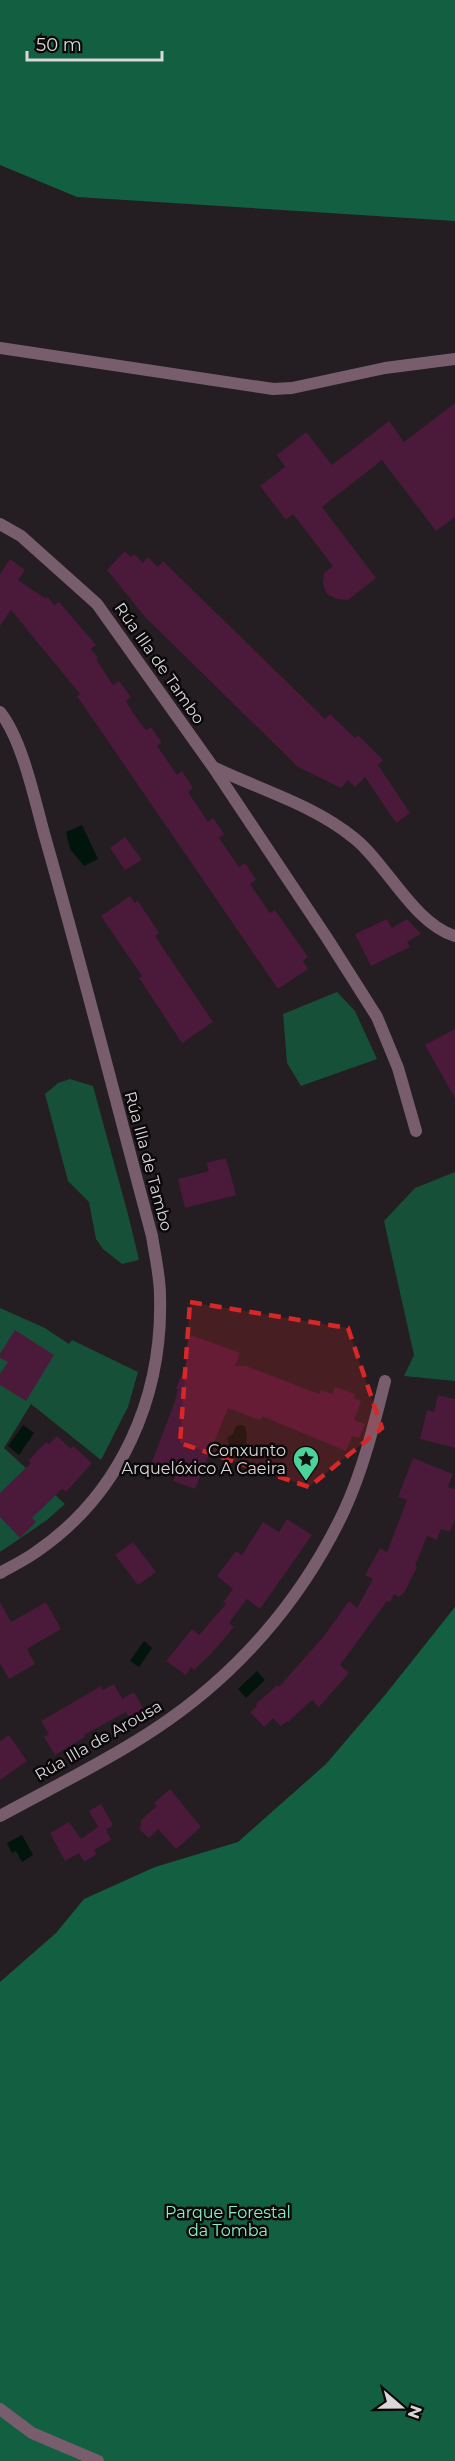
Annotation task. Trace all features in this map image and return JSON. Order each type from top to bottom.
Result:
[{"type":"street","points":[[0,348],[273,389],[292,388],[385,368],[455,359]]},
{"type":"street","name":"Rúa Illa de Tambo","points":[[0,524],[21,536],[97,604],[213,767],[377,1017],[398,1068],[416,1131]]},
{"type":"street","name":"Rúa Illa de Tambo","points":[[0,712],[5,718],[22,758],[57,881],[152,1236],[160,1295],[157,1363],[145,1411],[126,1453],[106,1487],[72,1523],[36,1552],[0,1573]]},
{"type":"street","points":[[213,767],[323,816],[356,839],[420,914],[454,938]]},
{"type":"street","name":"Rúa Illa de Arousa","points":[[0,1816],[154,1729],[228,1673],[261,1639],[295,1595],[344,1510],[367,1450],[385,1381]]},
{"type":"street","points":[[0,2409],[32,2433],[98,2461]]},
{"type":"highlighted area","points":[[190,1302],[348,1328],[382,1428],[309,1487],[180,1443]]},
{"type":"green space","points":[[0,0],[455,0],[455,221],[77,197],[0,165]]},
{"type":"green space","points":[[337,992],[355,1011],[377,1059],[301,1086],[287,1063],[283,1014]]},
{"type":"green space","points":[[70,1079],[93,1086],[139,1260],[122,1264],[103,1249],[96,1239],[89,1202],[68,1181],[45,1094],[58,1083]]},
{"type":"green space","points":[[455,1172],[455,1381],[404,1376],[414,1355],[384,1221],[415,1188]]},
{"type":"green space","points":[[0,1308],[45,1328],[69,1344],[72,1340],[138,1372],[128,1407],[101,1460],[31,1404],[4,1448],[65,1504],[47,1520],[0,1552]]},
{"type":"green space","name":"Parque Forestal da Tomba","points":[[455,1607],[455,2461],[0,2461],[0,1982],[56,1933],[84,1899],[155,1867],[238,1842],[326,1764]]},
{"type":"shaded area","points":[[82,825],[98,859],[84,866],[70,849],[66,832]]},
{"type":"shaded area","points":[[23,1425],[34,1433],[19,1455],[8,1446]]},
{"type":"shaded area","points":[[236,1426],[245,1426],[246,1446],[236,1456],[231,1457],[225,1450],[229,1443],[227,1438],[233,1434]]},
{"type":"shaded area","points":[[144,1641],[152,1648],[139,1667],[130,1661]]},
{"type":"shaded area","points":[[257,1671],[265,1680],[246,1698],[238,1689]]},
{"type":"shaded area","points":[[22,1835],[33,1855],[22,1862],[16,1851],[12,1853],[7,1843]]},
{"type":"building","points":[[455,403],[455,517],[436,531],[382,460],[322,507],[376,578],[348,600],[337,599],[327,594],[323,584],[324,573],[333,566],[293,514],[286,520],[260,486],[285,467],[277,455],[306,432],[332,465],[389,421],[404,442]]},
{"type":"building","points":[[125,551],[131,557],[134,554],[143,563],[148,557],[158,567],[163,561],[325,719],[330,714],[355,738],[358,735],[383,760],[378,765],[410,813],[396,823],[365,777],[355,787],[348,780],[341,788],[298,767],[146,618],[107,570]]},
{"type":"building","points":[[10,559],[25,570],[18,580],[46,599],[48,597],[54,605],[59,602],[96,645],[91,649],[113,685],[119,681],[131,697],[126,701],[133,713],[146,730],[151,727],[162,743],[157,746],[177,775],[182,771],[193,788],[188,792],[208,822],[213,818],[224,834],[219,838],[239,867],[245,863],[256,880],[250,884],[270,913],[275,910],[308,957],[303,961],[308,969],[278,989],[77,696],[80,694],[11,610],[0,626],[0,574]]},
{"type":"building","points":[[125,837],[142,860],[125,870],[110,848]]},
{"type":"building","points":[[130,896],[135,903],[138,901],[159,933],[155,936],[213,1022],[182,1043],[139,978],[142,976],[101,916]]},
{"type":"building","points":[[387,919],[392,928],[407,919],[421,934],[407,942],[410,947],[371,966],[355,934]]},
{"type":"building","points":[[455,1029],[455,1098],[425,1045]]},
{"type":"building","points":[[226,1158],[236,1195],[185,1208],[178,1179],[209,1171],[206,1163]]},
{"type":"building","points":[[15,1330],[54,1355],[26,1401],[0,1385],[0,1374],[8,1362],[0,1358],[0,1354]]},
{"type":"building","points":[[191,1335],[240,1353],[235,1366],[246,1366],[319,1394],[321,1390],[332,1394],[335,1387],[355,1394],[354,1398],[361,1401],[354,1420],[365,1424],[359,1438],[352,1436],[346,1451],[262,1416],[260,1420],[228,1408],[195,1489],[173,1481],[176,1474],[151,1464],[189,1356],[184,1354]]},
{"type":"building","points":[[438,1395],[455,1399],[455,1448],[420,1439],[427,1410],[434,1412]]},
{"type":"building","points":[[57,1436],[71,1449],[73,1446],[92,1463],[66,1492],[62,1489],[32,1518],[36,1522],[20,1538],[0,1517],[0,1493],[31,1463],[28,1461],[46,1442],[49,1444]]},
{"type":"building","points":[[413,1458],[453,1474],[448,1487],[455,1489],[455,1519],[450,1532],[441,1529],[437,1540],[427,1536],[415,1566],[417,1567],[404,1593],[399,1597],[394,1594],[390,1602],[387,1601],[340,1665],[349,1673],[319,1707],[312,1700],[281,1726],[273,1718],[264,1727],[250,1712],[257,1706],[256,1704],[277,1685],[279,1687],[324,1636],[349,1601],[357,1608],[373,1579],[365,1575],[380,1548],[387,1552],[407,1500],[398,1497]]},
{"type":"building","points":[[287,1519],[312,1535],[260,1609],[247,1599],[229,1623],[234,1627],[211,1654],[194,1670],[191,1667],[186,1675],[166,1661],[192,1629],[199,1635],[226,1604],[223,1602],[233,1589],[217,1576],[236,1551],[242,1555],[263,1522],[279,1532]]},
{"type":"building","points":[[133,1542],[156,1572],[138,1585],[115,1555]]},
{"type":"building","points":[[0,1602],[11,1622],[46,1602],[61,1629],[27,1649],[35,1664],[9,1679],[0,1663]]},
{"type":"building","points":[[114,1684],[122,1699],[134,1692],[144,1710],[129,1718],[126,1712],[84,1735],[85,1737],[55,1755],[44,1737],[49,1734],[41,1721],[101,1686],[103,1690]]},
{"type":"building","points":[[9,1735],[27,1761],[0,1780],[0,1741]]},
{"type":"building","points":[[170,1789],[201,1827],[176,1849],[158,1829],[149,1838],[140,1830],[141,1820],[157,1806],[154,1803]]},
{"type":"building","points":[[101,1804],[113,1825],[106,1830],[111,1840],[94,1850],[97,1854],[84,1862],[79,1853],[65,1861],[50,1833],[69,1822],[81,1839],[98,1827],[89,1811]]},
{"type":"place","name":"Conxunto Arquelóxico A Caeira","points":[[306,1482]]}]
